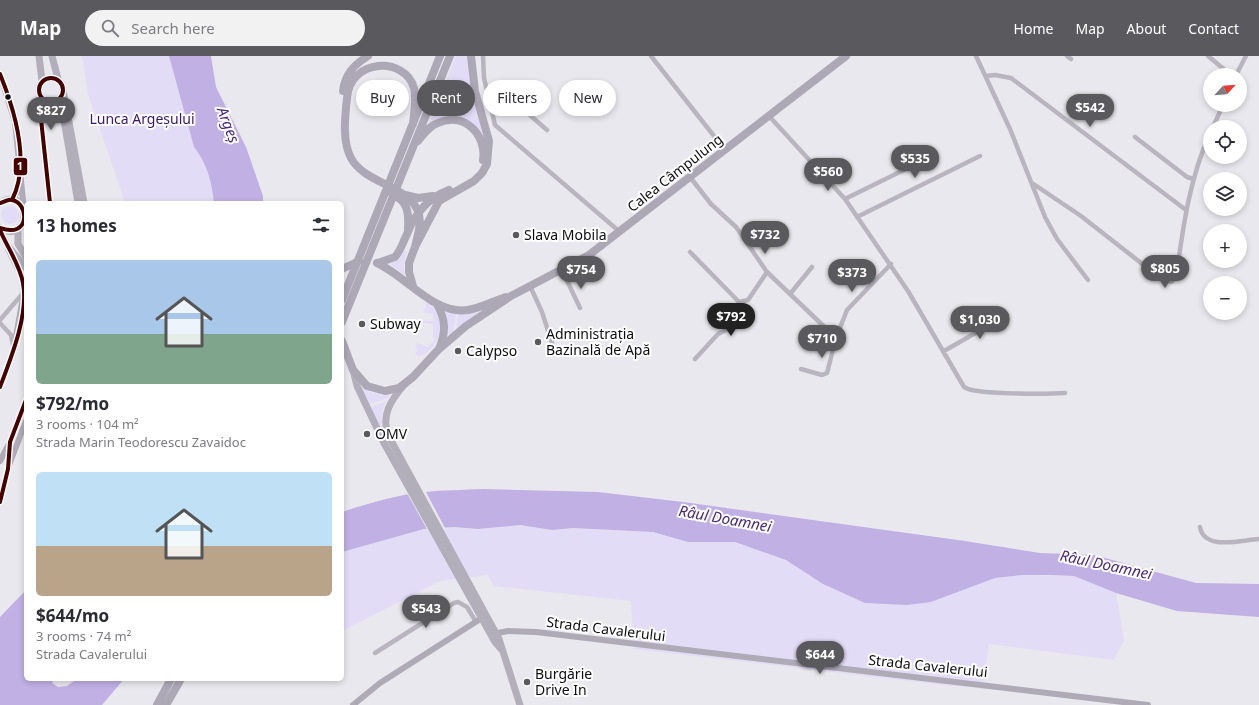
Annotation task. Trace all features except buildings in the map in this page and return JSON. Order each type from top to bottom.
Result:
[{"type":"highway","points":[[368,56],[352,68],[344,85],[341,120],[343,146],[347,160],[357,173],[371,183],[395,195],[404,202],[408,212],[408,232]]},
{"type":"highway","points":[[344,317],[400,169],[413,124],[440,56]]},
{"type":"highway","points":[[344,295],[400,169],[413,146],[450,56]]},
{"type":"highway","points":[[415,247],[439,201],[474,181],[482,173],[487,164],[489,142],[475,91],[470,56]]},
{"type":"highway","name":"Calea Câmpulung","points":[[404,385],[438,350],[466,326],[511,296],[589,255],[846,56]]},
{"type":"highway","points":[[413,124],[416,96],[414,87],[403,70],[389,63],[380,62],[367,66],[355,75],[349,84],[347,97],[346,137],[349,154],[356,165],[363,173],[405,195],[423,198],[439,194]]},
{"type":"highway","points":[[378,263],[395,257],[424,204],[439,194],[468,181],[479,170],[484,155],[480,137],[467,124],[456,120],[445,120],[429,128],[413,146]]},
{"type":"highway","points":[[405,195],[415,206],[418,213],[419,228],[408,268],[413,286]]},
{"type":"highway","name":"Calea Câmpulung","points":[[344,268],[362,260],[378,263],[437,304],[448,309],[467,310],[511,296]]},
{"type":"highway","points":[[437,304],[445,325],[443,339],[438,350]]},
{"type":"highway","points":[[344,346],[353,370],[362,382],[373,389],[392,390],[404,385]]},
{"type":"highway","points":[[157,705],[170,681]]},
{"type":"highway","points":[[166,705],[180,681]]},
{"type":"main road","points":[[39,56],[42,81]]},
{"type":"main road","points":[[52,56],[58,79],[62,84],[84,201]]},
{"type":"main road","points":[[0,74],[15,122],[24,205]]},
{"type":"main road","points":[[50,201],[41,120],[38,108],[40,96],[38,88],[42,81],[48,77],[58,79]]},
{"type":"main road","points":[[41,120],[44,108],[61,96],[63,90]]},
{"type":"main road","points":[[40,96],[45,100],[54,101]]},
{"type":"main road","points":[[54,101],[62,114],[78,201]]},
{"type":"main road","points":[[0,203],[10,200],[19,188],[20,176]]},
{"type":"main road","points":[[0,196],[20,204],[24,210]]},
{"type":"main road","points":[[0,229],[10,231],[18,228],[24,220]]},
{"type":"main road","points":[[18,228],[18,244],[24,254]]},
{"type":"main road","points":[[0,229],[22,277],[24,292],[13,352],[0,387]]},
{"type":"main road","points":[[7,245],[24,266]]},
{"type":"main road","points":[[353,370],[357,386],[362,397],[475,600],[482,618],[502,650],[514,682],[520,705]]},
{"type":"main road","points":[[404,385],[389,406],[386,424],[388,436],[404,472]]},
{"type":"main road","points":[[0,461],[10,442],[24,405]]},
{"type":"main road","points":[[0,502],[8,469],[24,426]]},
{"type":"main road","points":[[8,469],[10,442]]},
{"type":"main road","points":[[354,705],[380,683],[482,618]]},
{"type":"main road","name":"Strada Cavalerului","points":[[493,634],[508,631],[536,632],[1148,705]]},
{"type":"street","points":[[483,56],[484,80]]},
{"type":"street","points":[[651,56],[725,150]]},
{"type":"street","points":[[976,56],[1032,183],[1045,217],[1057,239],[1088,280]]},
{"type":"street","points":[[1208,56],[1223,68]]},
{"type":"street","points":[[1240,68],[1246,56]]},
{"type":"street","points":[[986,76],[995,75],[1011,78],[1186,210]]},
{"type":"street","points":[[494,116],[496,125],[620,232]]},
{"type":"street","points":[[531,116],[547,130]]},
{"type":"street","points":[[770,116],[845,199],[891,264],[967,390],[1065,393]]},
{"type":"street","points":[[1135,137],[1187,177],[1193,179]]},
{"type":"street","points":[[1032,183],[1081,216],[1167,281],[1176,278],[1186,210],[1193,179],[1203,152]]},
{"type":"street","points":[[857,216],[980,156]]},
{"type":"street","points":[[845,199],[920,162]]},
{"type":"street","points":[[690,178],[711,204],[736,227],[767,272],[836,338]]},
{"type":"street","points":[[690,252],[735,300],[742,302],[748,300],[767,272]]},
{"type":"street","points":[[802,370],[826,374],[836,338],[847,310],[891,264]]},
{"type":"street","points":[[790,294],[812,267]]},
{"type":"street","points":[[562,270],[580,308]]},
{"type":"street","points":[[530,286],[542,312],[555,352]]},
{"type":"street","points":[[0,320],[24,292]]},
{"type":"street","points":[[695,359],[718,334],[726,330],[743,308],[742,302]]},
{"type":"street","points":[[944,352],[1007,315]]},
{"type":"street","points":[[0,323],[11,335],[13,352]]},
{"type":"street","points":[[1200,527],[1202,534],[1208,540],[1216,542],[1259,539]]},
{"type":"street","points":[[375,653],[454,603],[458,602],[482,618]]},
{"type":"green space","name":"Lunca Argeșului","points":[[82,56],[169,56],[194,147],[206,166],[214,201],[124,201],[88,94]]},
{"type":"green space","points":[[456,56],[470,56],[475,80],[446,80]]},
{"type":"green space","points":[[475,82],[487,146],[460,119],[427,128],[432,116],[475,116]]},
{"type":"green space","points":[[10,206],[16,209],[19,215],[16,221],[10,224],[4,221],[1,215],[4,209]]},
{"type":"green space","points":[[404,251],[407,252],[403,266],[405,275],[390,264],[400,259]]},
{"type":"green space","points":[[426,300],[436,311],[440,323],[440,330],[431,349],[424,355],[417,356],[415,355],[418,349],[415,348],[417,343],[428,347],[435,339],[433,337],[433,324],[417,322],[417,320],[433,321],[433,314],[423,312],[426,305]]},
{"type":"green space","points":[[446,311],[456,314],[453,333],[449,336]]},
{"type":"green space","points":[[481,311],[456,330],[458,314]]},
{"type":"green space","points":[[359,385],[372,393],[390,395],[388,398],[368,405]]},
{"type":"green space","points":[[386,401],[383,409],[382,422],[392,452],[369,408]]},
{"type":"green space","points":[[520,525],[552,530],[573,528],[653,532],[688,542],[735,542],[786,560],[823,584],[865,603],[931,602],[995,578],[1022,575],[1074,576],[1116,593],[1124,640],[1114,660],[989,644],[983,687],[953,686],[634,649],[631,601],[494,586],[488,575],[440,581],[344,630],[344,551],[424,529],[454,527],[478,529]]},
{"type":"water","name":"Argeș","points":[[169,56],[211,56],[216,87],[246,147],[263,196],[263,201],[214,201],[206,166],[194,147]]},
{"type":"water","name":"Râul Doamnei","points":[[484,489],[598,492],[683,502],[965,541],[1040,553],[1094,555],[1196,583],[1259,584],[1259,617],[1177,611],[1116,593],[1074,576],[1051,575],[1022,575],[995,578],[931,602],[907,605],[865,603],[823,584],[786,560],[735,542],[688,542],[653,532],[573,528],[552,530],[520,525],[478,529],[454,527],[424,529],[344,551],[344,511],[404,495],[439,491]]},
{"type":"water","points":[[24,592],[24,681],[53,681],[52,683],[58,687],[67,686],[74,681],[122,681],[102,705],[0,705],[0,617]]},
{"type":"pier","points":[[425,490],[446,530],[428,531],[407,493]]},
{"type":"transit line","name":"1","points":[[0,74],[11,104],[19,137],[21,154],[18,185],[12,200]]},
{"type":"transit line","name":"1","points":[[51,78],[60,81],[63,90],[60,99],[51,102],[42,99],[39,90],[42,81],[51,78]]},
{"type":"transit line","name":"1","points":[[50,201],[41,119],[44,108],[51,102]]},
{"type":"transit line","name":"1","points":[[0,203],[12,200],[22,207],[24,213],[22,225],[17,229],[10,230],[0,228]]},
{"type":"transit line","name":"1","points":[[0,230],[19,270],[23,283],[24,295],[18,336],[0,387]]},
{"type":"transit line","name":"1","points":[[0,502],[8,469],[10,442],[24,405]]},
{"type":"place","name":"Slava Mobila","points":[[516,235]]},
{"type":"place","name":"Subway","points":[[362,324]]},
{"type":"place","name":"Administrația Bazinală de Apă","points":[[538,342]]},
{"type":"place","name":"Calypso","points":[[458,351]]},
{"type":"place","name":"OMV","points":[[367,434]]},
{"type":"place","name":"Burgărie Drive In","points":[[527,682]]}]
